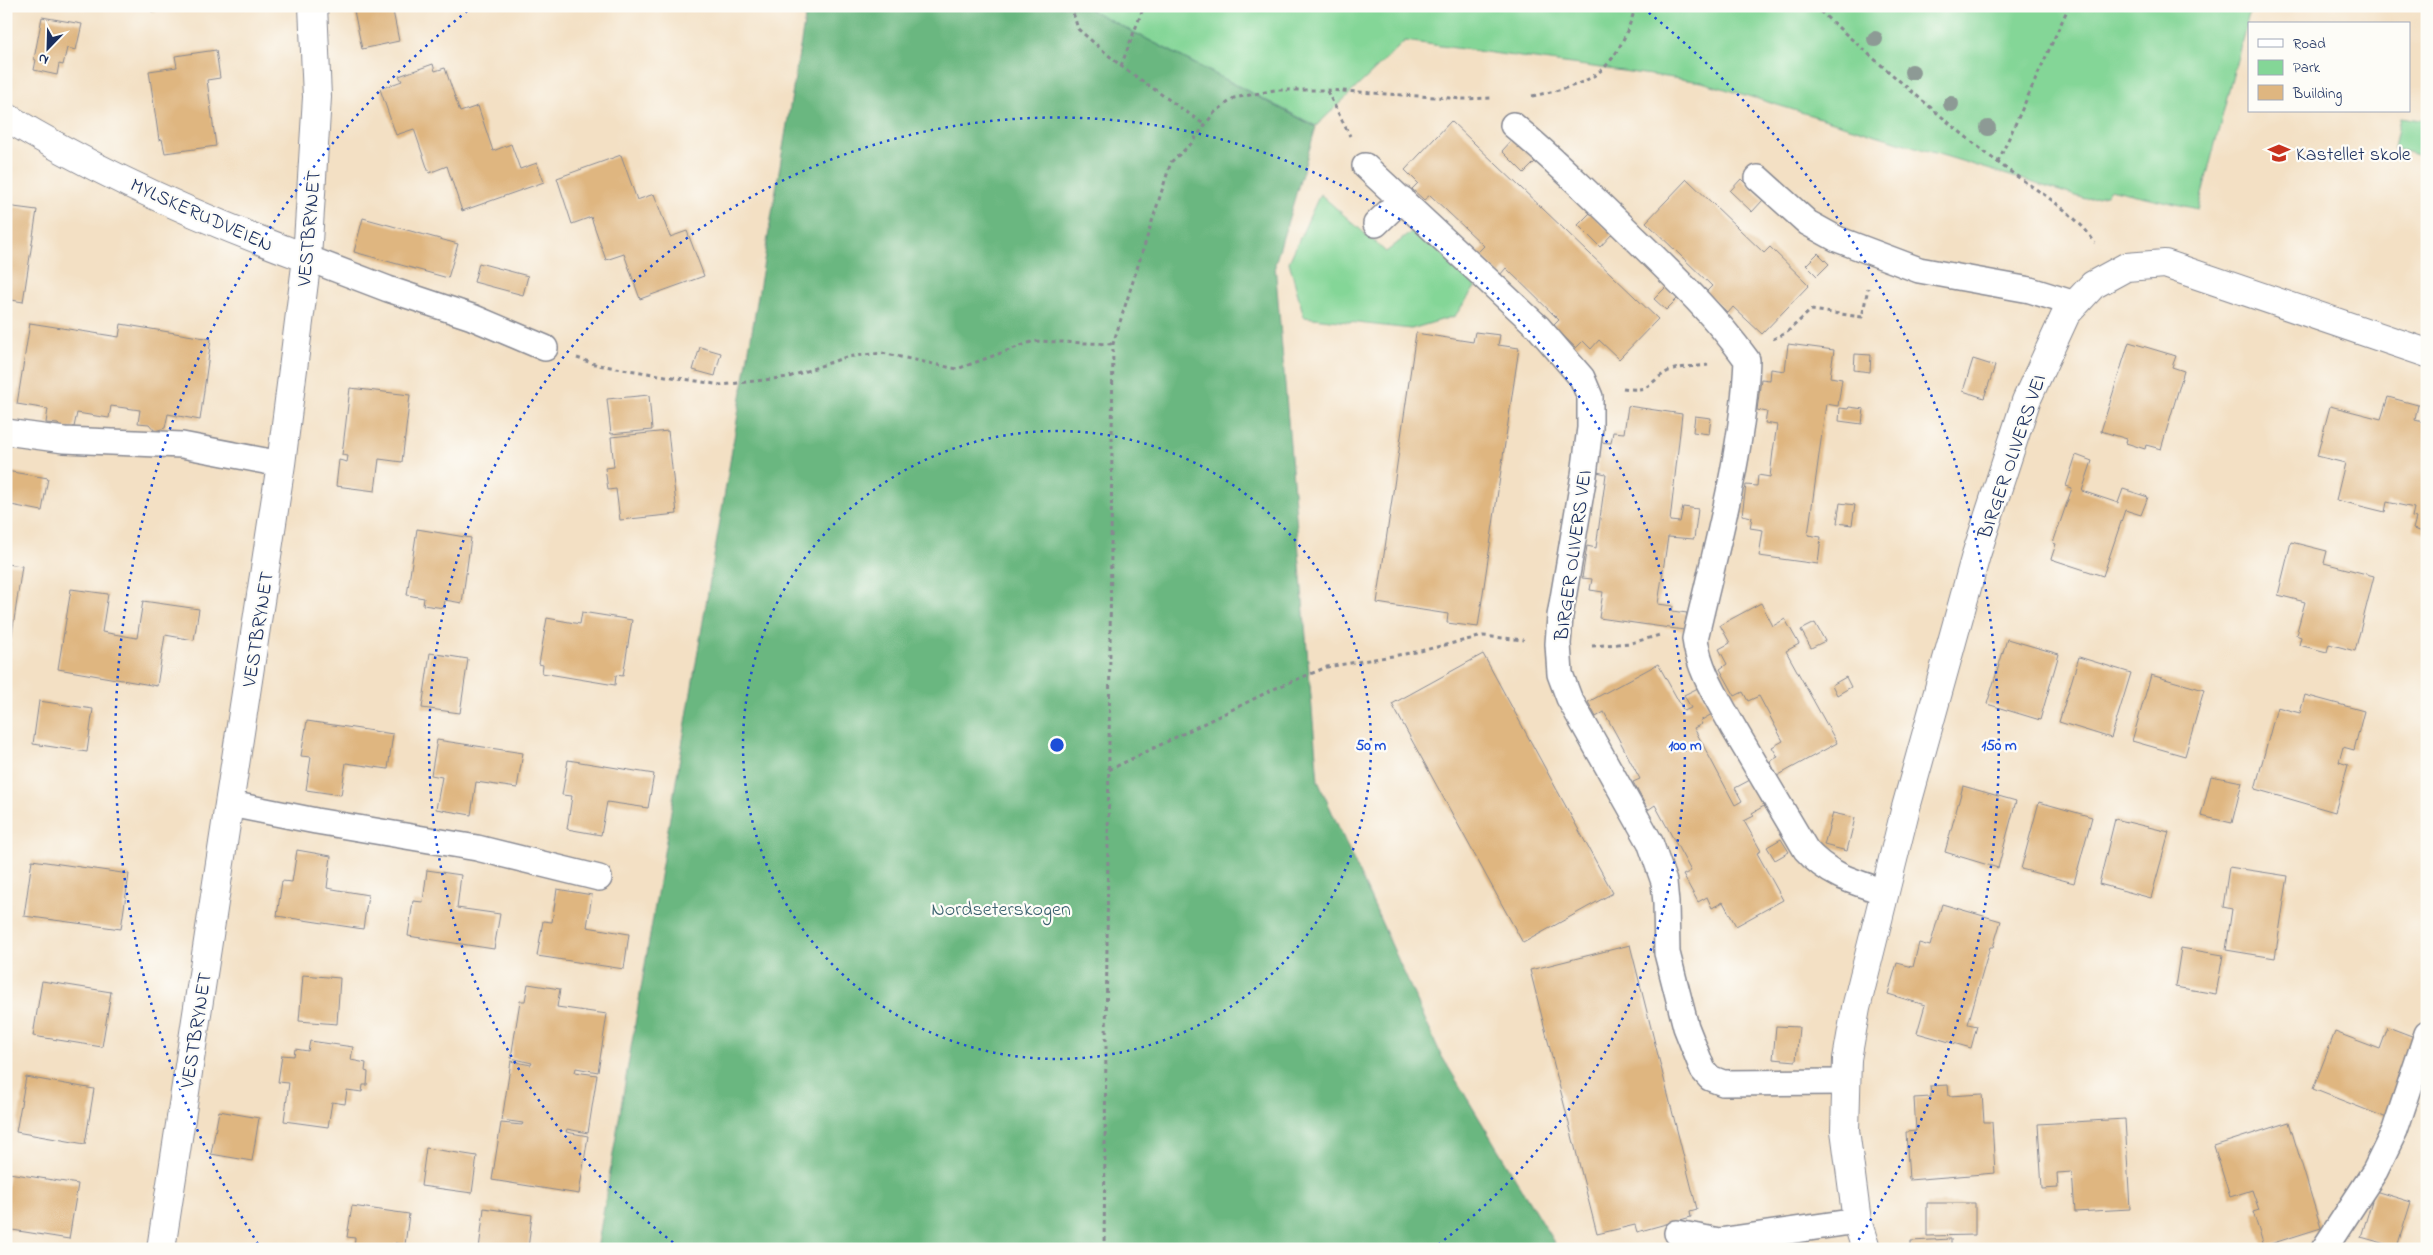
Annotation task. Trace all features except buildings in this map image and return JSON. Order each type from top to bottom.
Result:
[{"type":"street","name":"VESTBRYNET","points":[[160,1249],[281,464],[307,258],[317,97],[313,6]]},
{"type":"street","name":"MYLSKERUDVEIEN","points":[[6,117],[58,148],[238,233],[307,258]]},
{"type":"street","name":"BIRGER OLIVERS VEI","points":[[1866,1249],[1858,1221],[1845,1130],[1845,1082],[1856,1008],[1905,811],[1976,555],[2026,401],[2066,314],[2093,285],[2126,267],[2165,264],[2427,353]]},
{"type":"lane","points":[[1513,125],[1582,186],[1660,263],[1725,330],[1748,360],[1742,420],[1721,527],[1695,639],[1696,647],[1702,667],[1716,695],[1806,850],[1818,863],[1834,875],[1885,892]]},
{"type":"lane","name":"BIRGER OLIVERS VEI","points":[[1365,166],[1538,327],[1582,378],[1590,397],[1590,428],[1584,474],[1560,616],[1558,644],[1560,674],[1569,698],[1650,842],[1658,863],[1666,903],[1667,953],[1686,1027],[1703,1070],[1710,1078],[1723,1083],[1845,1082]]},
{"type":"lane","points":[[1758,178],[1808,223],[1837,239],[1919,270],[2030,290],[2075,304]]},
{"type":"lane","points":[[1376,224],[1402,200]]},
{"type":"lane","name":"MYLSKERUDVEIEN","points":[[307,258],[388,289],[472,317],[546,348]]},
{"type":"lane","points":[[6,432],[64,440],[182,445],[281,464]]},
{"type":"lane","points":[[230,804],[316,821],[477,848],[599,878]]},
{"type":"lane","points":[[2324,1249],[2375,1171],[2391,1138],[2427,1034]]},
{"type":"lane","points":[[1677,1233],[1719,1241],[1858,1221]]},
{"type":"path","points":[[1071,6],[1078,28],[1121,66],[1205,125]]},
{"type":"path","points":[[1121,66],[1144,6]]},
{"type":"path","points":[[1526,97],[1563,90],[1597,76],[1620,50],[1636,6]]},
{"type":"path","points":[[1814,6],[1926,104],[2085,228],[2096,246]]},
{"type":"path","points":[[1998,162],[2070,6]]},
{"type":"path","points":[[1104,1249],[1113,344],[1171,162],[1191,144],[1214,113],[1234,98],[1275,90],[1327,90],[1464,99],[1492,98]]},
{"type":"path","points":[[1327,90],[1365,166]]},
{"type":"path","points":[[1586,388],[1614,386],[1634,390],[1649,387],[1669,371],[1729,361],[1786,333],[1811,310],[1862,317],[1876,254]]},
{"type":"path","points":[[546,348],[598,364],[721,385],[789,377],[846,357],[882,353],[957,369],[1034,341],[1113,344]]},
{"type":"path","points":[[1598,646],[1631,642],[1664,634]]},
{"type":"path","points":[[1109,770],[1276,688],[1326,667],[1416,652],[1483,636],[1558,644]]},
{"type":"green space","name":"Nordseterskogen","points":[[807,6],[1083,6],[1316,127],[1275,264],[1318,781],[1441,1055],[1558,1249],[597,1249]]},
{"type":"green space","points":[[1083,6],[2251,6],[2198,209],[2110,189],[2106,195],[2086,199],[1702,82],[1405,41],[1316,126]]},
{"type":"green space","points":[[2400,117],[2427,121],[2427,169],[2420,156],[2394,148]]},
{"type":"green space","points":[[1320,194],[1386,252],[1415,229],[1476,286],[1455,316],[1411,329],[1304,317],[1289,262]]},
{"type":"place","name":"Kastellet skole","points":[[2279,153]]}]
